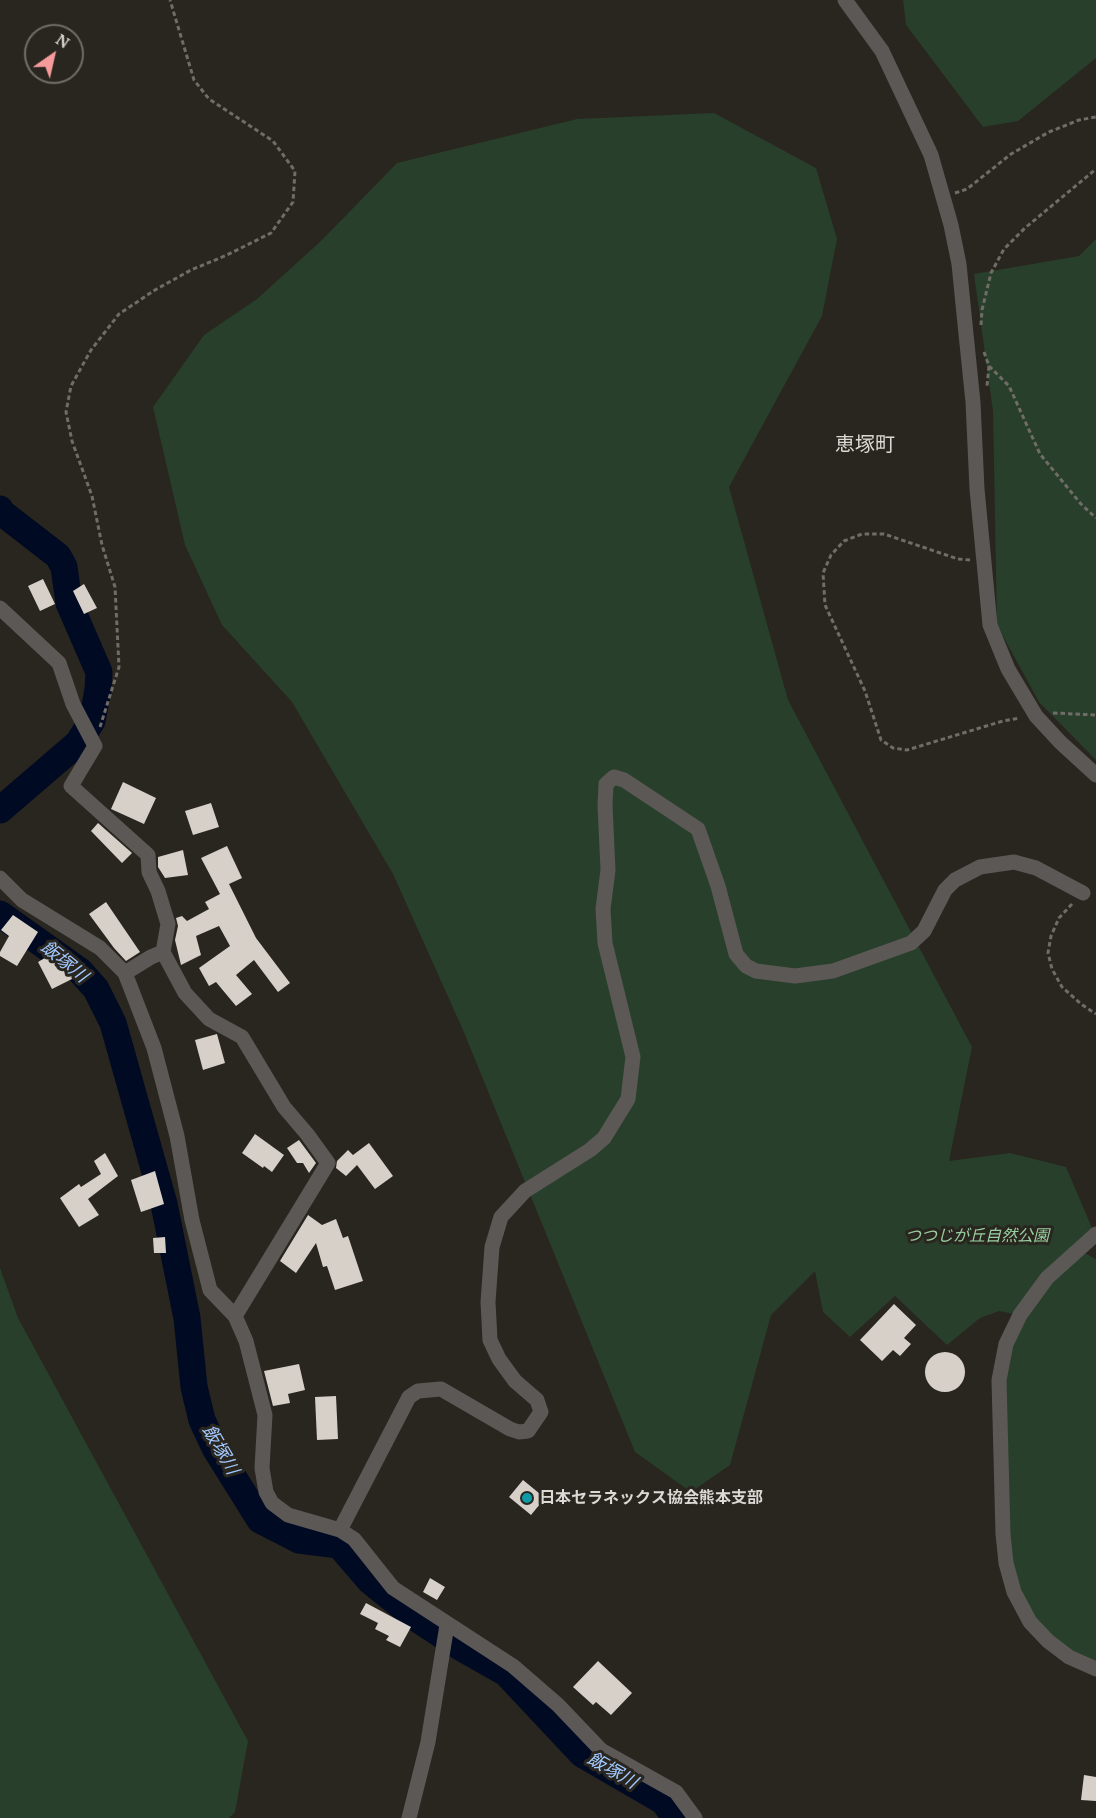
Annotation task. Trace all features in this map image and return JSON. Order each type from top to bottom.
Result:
[{"type":"street","points":[[845,0],[882,51],[931,155],[951,225],[958,264],[973,402],[976,489],[990,625],[1008,669],[1036,716],[1096,775]]},
{"type":"street","points":[[0,608],[59,663],[73,704],[94,746],[71,786],[148,855],[149,872],[158,891],[168,924],[163,952],[185,993],[208,1019],[242,1037],[284,1107],[328,1163],[235,1316]]},
{"type":"street","points":[[340,1530],[409,1397],[418,1391],[441,1389],[519,1432],[528,1431],[541,1412],[537,1400],[515,1381],[499,1359],[490,1340],[488,1302],[492,1247],[501,1217],[509,1208],[525,1191],[604,1138],[628,1098],[633,1057],[605,944],[603,909],[608,870],[604,805],[606,784],[614,777],[624,780],[698,830],[718,886],[736,954],[746,966],[756,971],[795,976],[833,971],[911,943],[924,931],[945,890],[955,880],[980,867],[1014,862],[1036,868],[1083,892]]},
{"type":"street","points":[[0,878],[22,900],[100,948],[125,973],[154,1048],[177,1136],[192,1220],[210,1290],[235,1316],[246,1341],[265,1415],[262,1468],[266,1492],[272,1503],[288,1515],[340,1530],[354,1539],[393,1588],[513,1666],[558,1705],[601,1750],[676,1792],[695,1818]]},
{"type":"street","points":[[125,973],[150,957],[163,952]]},
{"type":"street","points":[[1096,1234],[1047,1278],[1020,1315],[1006,1344],[999,1380],[1003,1534],[1006,1563],[1014,1592],[1030,1622],[1048,1641],[1068,1657],[1096,1669]]},
{"type":"street","points":[[409,1818],[429,1742],[447,1624]]},
{"type":"path","points":[[94,746],[119,667],[115,587],[102,545],[92,496],[70,432],[66,412],[71,387],[90,350],[119,314],[191,270],[271,233],[293,202],[295,171],[273,141],[208,99],[194,80],[170,0]]},
{"type":"path","points":[[951,194],[967,189],[1011,154],[1049,132],[1079,120],[1096,117]]},
{"type":"path","points":[[981,330],[982,309],[991,273],[1005,249],[1025,228],[1096,169]]},
{"type":"path","points":[[983,349],[989,366],[987,388]]},
{"type":"path","points":[[989,366],[1009,386],[1040,454],[1081,504],[1096,518]]},
{"type":"path","points":[[975,556],[970,560],[958,559],[884,534],[862,534],[844,541],[831,555],[823,573],[825,605],[866,691],[881,740],[893,748],[907,750],[1003,721],[1058,712],[1096,715]]},
{"type":"path","points":[[1083,892],[1059,918],[1051,936],[1048,953],[1052,969],[1062,987],[1096,1014]]},
{"type":"green space","points":[[903,0],[1096,0],[1096,58],[1018,121],[983,127],[906,25]]},
{"type":"green space","name":"つつじが丘自然公園","points":[[714,113],[816,168],[837,239],[822,316],[729,487],[788,700],[972,1047],[949,1161],[1010,1153],[1066,1167],[1095,1235],[1079,1250],[1096,1259],[1096,1669],[1068,1657],[1014,1592],[999,1380],[1019,1315],[999,1311],[980,1318],[947,1345],[895,1296],[850,1337],[823,1312],[815,1271],[771,1315],[730,1465],[691,1492],[635,1452],[463,1030],[393,874],[292,702],[222,625],[185,545],[153,407],[204,335],[257,299],[321,241],[397,163],[577,119]]},
{"type":"green space","points":[[1096,239],[1096,760],[1039,702],[997,625],[993,411],[974,274],[1079,256]]},
{"type":"green space","points":[[0,1268],[18,1318],[248,1741],[235,1812],[229,1818],[0,1818]]},
{"type":"building","points":[[43,579],[55,604],[40,611],[28,586]]},
{"type":"building","points":[[84,584],[97,608],[84,614],[73,591]]},
{"type":"building","points":[[123,782],[156,798],[144,824],[111,809]]},
{"type":"building","points":[[211,803],[219,827],[193,835],[185,811]]},
{"type":"building","points":[[98,823],[132,853],[122,863],[91,831]]},
{"type":"building","points":[[227,846],[242,878],[229,884],[256,938],[290,983],[278,992],[254,960],[236,975],[252,994],[236,1006],[216,982],[209,986],[199,968],[230,946],[219,926],[196,936],[201,955],[181,965],[175,940],[178,926],[176,918],[182,916],[187,921],[209,909],[205,902],[220,894],[201,858]]},
{"type":"building","points":[[183,850],[188,875],[165,878],[158,867],[158,857]]},
{"type":"building","points":[[106,902],[140,952],[126,961],[89,914]]},
{"type":"building","points":[[13,915],[38,932],[17,966],[0,956],[9,936],[1,930]]},
{"type":"building","points":[[60,949],[76,977],[52,989],[38,962]]},
{"type":"building","points":[[217,1034],[225,1063],[203,1070],[195,1040]]},
{"type":"building","points":[[255,1134],[284,1155],[272,1172],[242,1153]]},
{"type":"building","points":[[299,1140],[316,1163],[309,1173],[303,1163],[297,1163],[287,1148]]},
{"type":"building","points":[[369,1143],[393,1176],[375,1189],[357,1165],[346,1176],[336,1168],[337,1161],[348,1150],[353,1155]]},
{"type":"building","points":[[105,1153],[118,1176],[88,1199],[99,1215],[79,1227],[60,1198],[79,1184],[81,1187],[101,1174],[94,1161]]},
{"type":"building","points":[[155,1171],[164,1204],[141,1212],[131,1180]]},
{"type":"building","points":[[308,1215],[322,1225],[336,1219],[343,1238],[348,1236],[363,1281],[335,1290],[327,1266],[323,1267],[316,1243],[296,1273],[280,1261]]},
{"type":"building","points":[[165,1237],[166,1253],[154,1253],[153,1238]]},
{"type":"building","points":[[894,1304],[916,1325],[904,1338],[911,1344],[900,1356],[893,1350],[882,1361],[860,1340]]},
{"type":"building","points":[[945,1352],[953,1353],[959,1358],[964,1364],[964,1380],[959,1386],[953,1391],[945,1392],[937,1391],[931,1386],[926,1380],[925,1372],[926,1364],[931,1358],[937,1353]]},
{"type":"building","points":[[299,1364],[305,1390],[288,1394],[290,1403],[273,1406],[264,1371]]},
{"type":"building","points":[[336,1396],[338,1439],[317,1440],[315,1397]]},
{"type":"building","name":"日本セラネックス協会熊本支部","points":[[523,1480],[545,1498],[531,1515],[509,1497]]},
{"type":"building","points":[[430,1578],[445,1587],[437,1600],[423,1592]]},
{"type":"building","points":[[366,1603],[411,1627],[400,1647],[386,1640],[389,1636],[375,1629],[378,1623],[360,1614]]},
{"type":"building","points":[[598,1661],[632,1693],[611,1715],[596,1702],[593,1705],[573,1687]]},
{"type":"building","points":[[1084,1775],[1096,1777],[1096,1801],[1081,1800]]},
{"type":"waterway","name":"飯塚川","points":[[0,509],[58,556],[64,567],[69,603],[99,672],[92,721],[78,743],[0,810]]},
{"type":"waterway","name":"飯塚川","points":[[0,914],[80,971],[96,989],[113,1023],[164,1204],[187,1318],[194,1387],[202,1420],[215,1448],[260,1520],[299,1540],[339,1545],[370,1581],[416,1618],[460,1647],[506,1673],[582,1754],[663,1801],[676,1818]]},
{"type":"place","name":"日本セラネックス協会熊本支部","points":[[527,1498]]},
{"type":"district","name":"恵塚町","points":[[865,445]]}]
